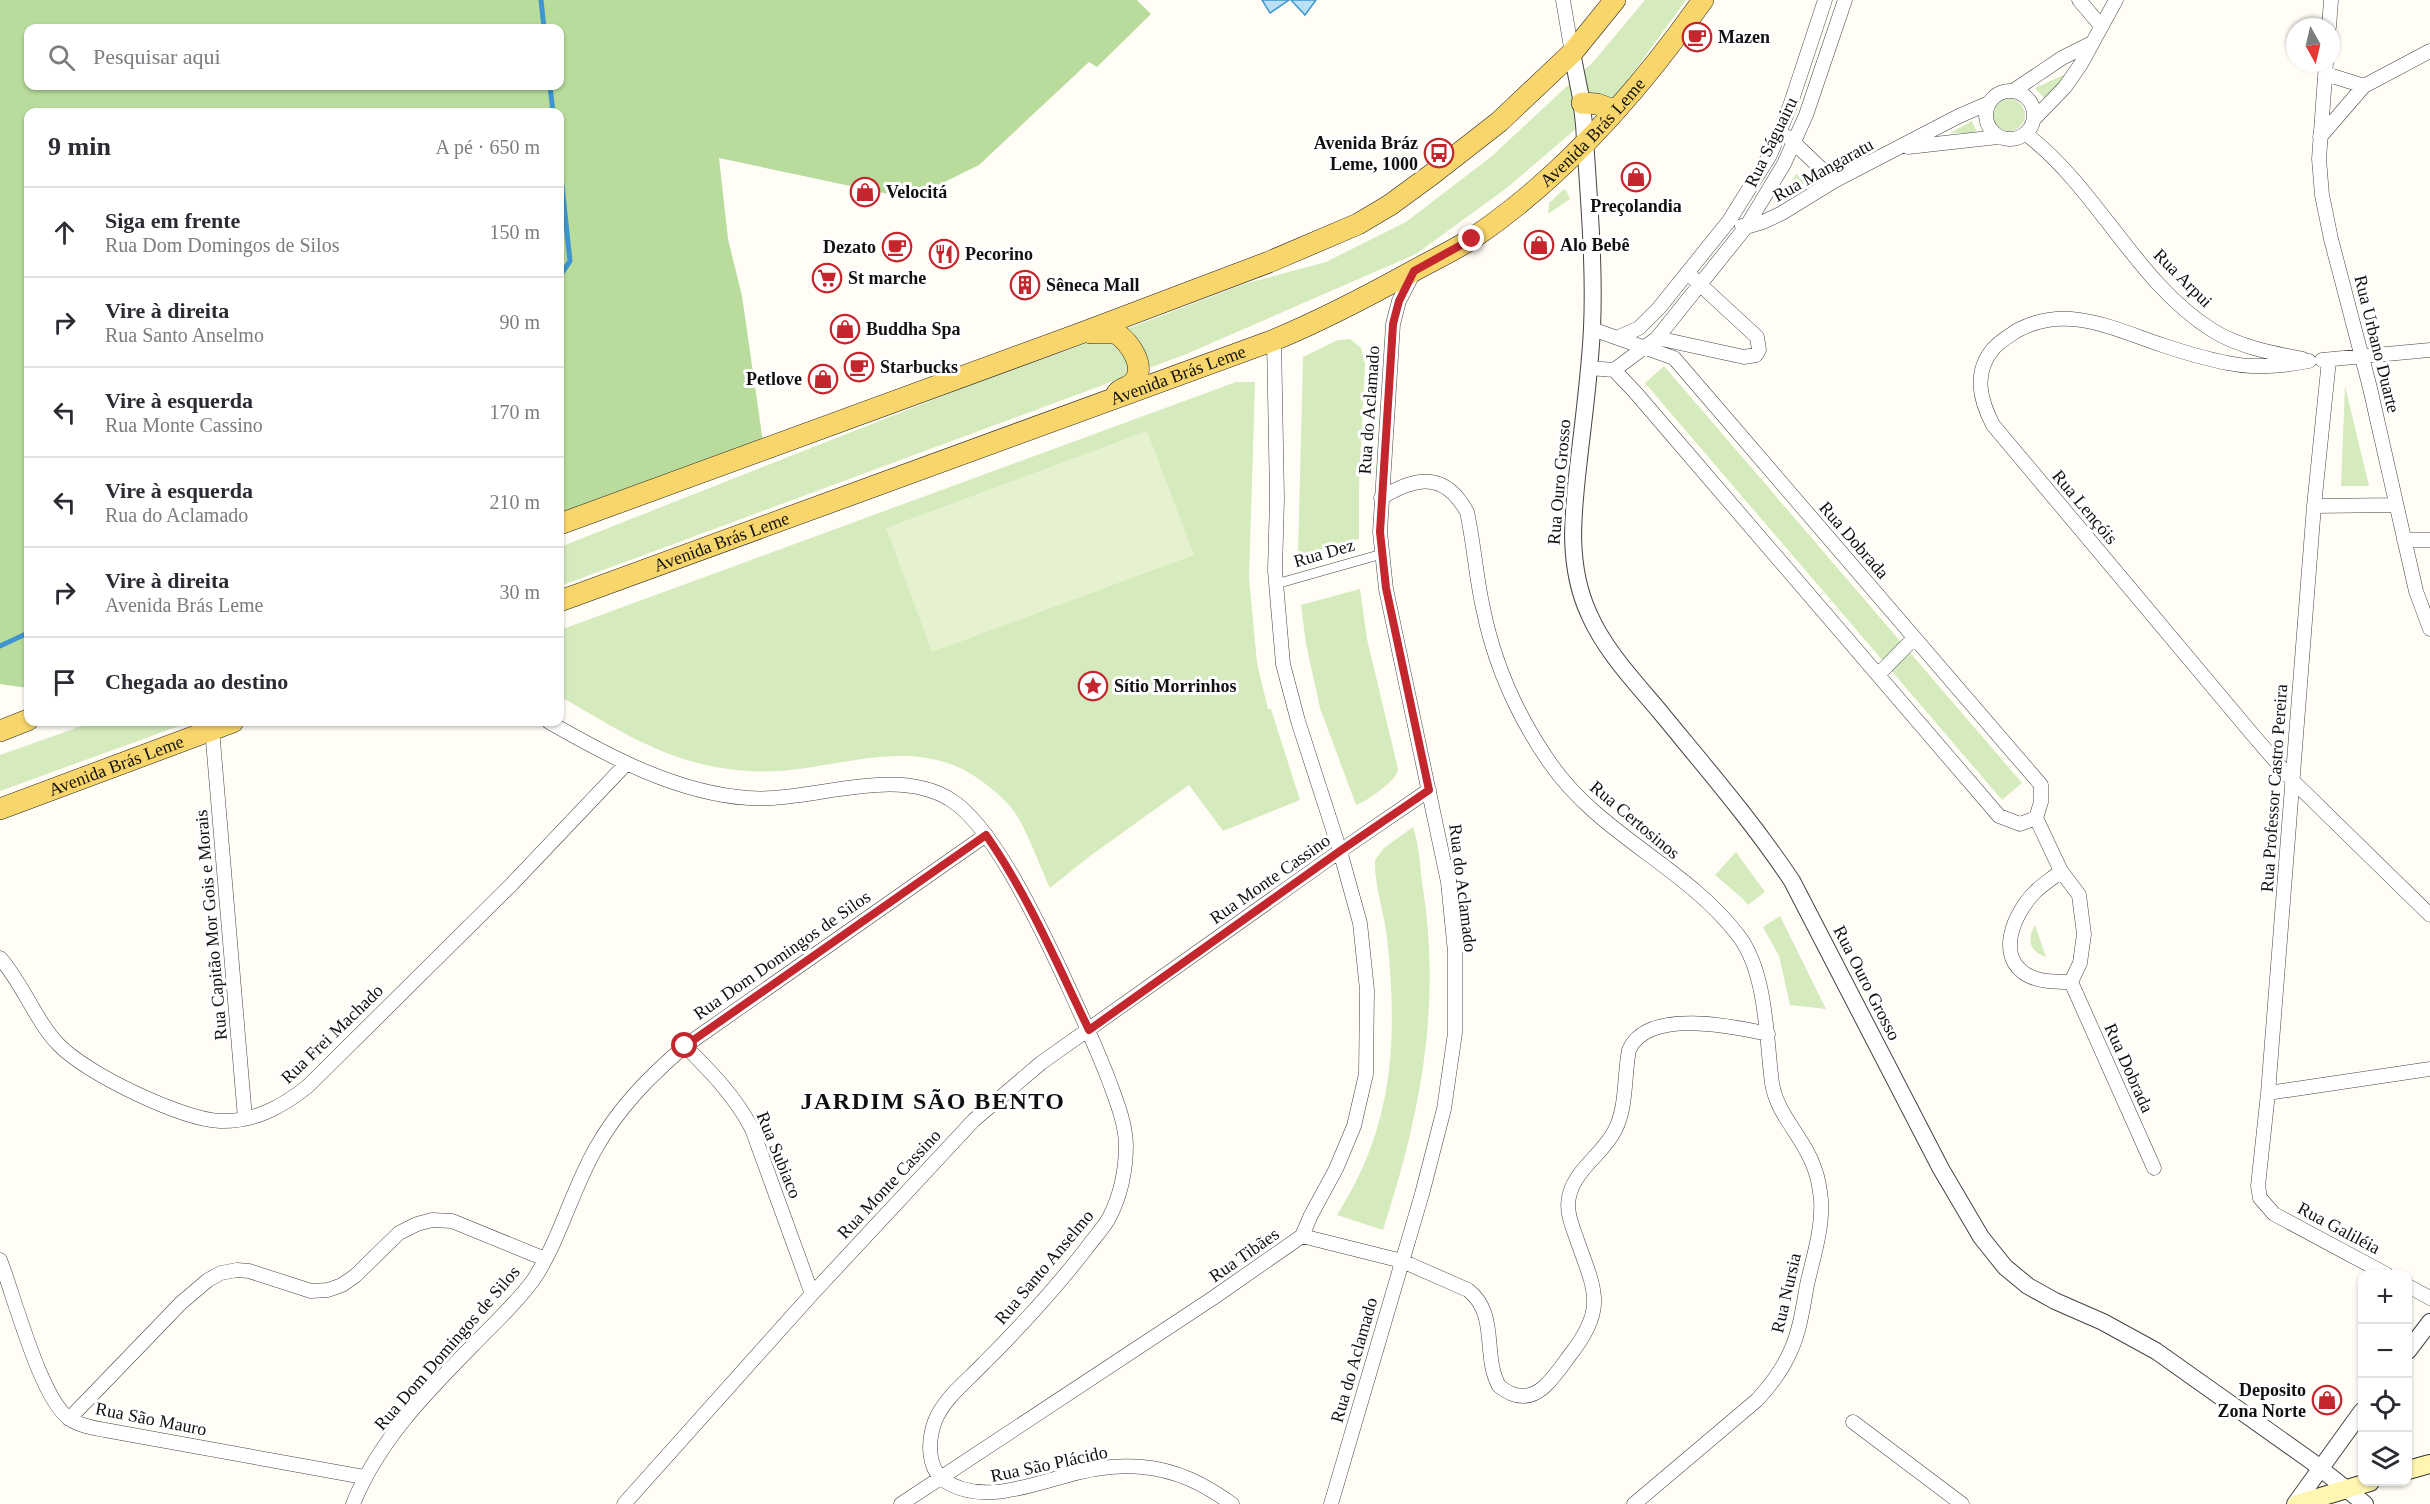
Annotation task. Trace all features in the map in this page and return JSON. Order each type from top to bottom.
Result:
[{"type":"main road","points":[[564,523],[1084,332],[1269,262],[1358,224],[1390,205],[1499,122],[1572,53],[1615,0]]},
{"type":"main road","name":"Avenida Brás Leme","points":[[564,600],[1274,340],[1358,302],[1472,239],[1515,206],[1585,144],[1681,30],[1703,0]]},
{"type":"main road","points":[[1582,103],[1597,104],[1614,110]]},
{"type":"main road","points":[[1084,332],[1116,333],[1125,339],[1135,354],[1137,371],[1134,382],[1120,389],[1111,400]]},
{"type":"main road","points":[[0,731],[24,722]]},
{"type":"main road","name":"Avenida Brás Leme","points":[[0,809],[221,726]]},
{"type":"main road","points":[[0,802],[30,798]]},
{"type":"main road","points":[[2412,1469],[2430,1464]]},
{"type":"main road","points":[[2296,1504],[2358,1486]]},
{"type":"street","points":[[1563,0],[1572,53]]},
{"type":"street","name":"Rua Ságuairu","points":[[1619,337],[1645,323],[1688,273],[1729,221],[1770,155],[1780,133],[1825,0]]},
{"type":"street","name":"Rua Ságuairu","points":[[1614,370],[1657,338],[1746,227],[1784,164],[1815,89],[1845,0]]},
{"type":"street","points":[[2079,0],[2100,27]]},
{"type":"street","points":[[2035,118],[2030,100],[2023,94],[2013,91],[1995,96],[1986,112],[1987,122],[1998,137],[2008,140],[2017,139],[2026,134],[2035,118],[2065,87],[2081,64],[2116,0]]},
{"type":"street","points":[[2330,18],[2331,0]]},
{"type":"street","points":[[2013,91],[2047,68],[2090,44]]},
{"type":"street","points":[[2320,137],[2364,86],[2430,51]]},
{"type":"street","name":"Rua Ouro Grosso","points":[[1572,53],[1582,103],[1585,144],[1592,329],[1572,526],[1573,560],[1578,587],[1589,616],[1611,650],[1725,789],[1767,843],[1792,880],[1941,1169],[1981,1237],[2005,1268],[2028,1286],[2156,1351],[2320,1468],[2365,1504]]},
{"type":"street","name":"Rua Urbano Duarte","points":[[2326,72],[2319,159],[2322,195],[2416,591],[2430,629]]},
{"type":"street","points":[[2334,72],[2364,86]]},
{"type":"street","name":"Rua Mangaratu","points":[[1746,227],[1782,213],[1834,181],[1959,116],[1989,104]]},
{"type":"street","points":[[1780,133],[1794,141],[1834,181]]},
{"type":"street","name":"Rua Arpui","points":[[2026,134],[2061,165],[2169,295],[2212,330],[2234,341],[2262,350],[2309,361],[2430,350]]},
{"type":"street","name":"Rua Mangaratu","points":[[1900,148],[1998,137]]},
{"type":"street","points":[[1729,221],[1746,227]]},
{"type":"street","name":"Rua do Aclamado","points":[[1330,1504],[1402,1261],[1444,1108],[1455,1033],[1455,952],[1448,882],[1386,588],[1380,532],[1393,324],[1399,301],[1414,271]]},
{"type":"street","points":[[1657,338],[1744,357],[1756,355],[1759,350],[1757,338],[1688,273]]},
{"type":"street","name":"Rua Lençóis","points":[[2309,361],[2267,367],[2236,365],[2164,346],[2100,323],[2057,318],[2030,324],[2001,341],[1985,362],[1979,385],[1985,411],[1993,425],[2292,780],[2430,915]]},
{"type":"street","name":"Rua Dobrada","points":[[1592,329],[1674,358],[2041,785],[2041,802],[2036,818]]},
{"type":"street","name":"Rua Tibães","points":[[901,1504],[1213,1299],[1302,1236],[1336,1169],[1354,1126],[1366,1074],[1367,990],[1360,923],[1340,851],[1301,733],[1283,664],[1276,584],[1274,340]]},
{"type":"street","name":"Rua Professor Castro Pereira","points":[[2274,1214],[2260,1198],[2258,1186],[2268,1093],[2314,506],[2329,360]]},
{"type":"street","points":[[1589,368],[1614,370],[1999,816],[2020,824],[2036,818],[2061,871],[2079,895],[2084,934],[2080,963],[2071,982],[2041,980],[2030,976],[2013,962],[2010,954],[2010,936],[2021,913],[2034,893],[2061,871]]},
{"type":"street","name":"Rua Certosinos","points":[[1381,498],[1399,487],[1419,482],[1435,482],[1449,487],[1459,498],[1467,512],[1483,608],[1491,641],[1503,674],[1549,762],[1580,799],[1613,828],[1710,904],[1739,936],[1752,964],[1762,999],[1768,1034]]},
{"type":"street","points":[[2314,506],[2396,505]]},
{"type":"street","points":[[2404,540],[2430,540]]},
{"type":"street","name":"Rua Dez","points":[[1276,584],[1382,554]]},
{"type":"street","points":[[1878,675],[1914,638]]},
{"type":"street","name":"Rua Santo Anselmo","points":[[556,726],[626,764],[702,789],[749,798],[788,798],[894,784],[936,793],[954,802],[986,835],[1047,940],[1089,1030],[1121,1111],[1126,1141],[1124,1176],[1108,1219],[1071,1269],[1010,1337],[946,1402],[936,1420],[931,1439],[931,1458],[940,1477]]},
{"type":"street","name":"Rua Capitão Mor Gois e Morais","points":[[212,729],[245,1118]]},
{"type":"street","name":"Rua Frei Machado","points":[[0,958],[58,1044],[94,1071],[128,1090],[190,1115],[222,1121],[245,1118],[274,1110],[308,1086],[519,876],[626,764]]},
{"type":"street","name":"Rua Monte Cassino","points":[[624,1504],[812,1294],[974,1120],[1041,1063],[1429,790]]},
{"type":"street","name":"Rua Dom Domingos de Silos","points":[[353,1504],[364,1477],[393,1433],[423,1397],[518,1299],[534,1279],[595,1148],[625,1104],[652,1074],[685,1046],[986,835]]},
{"type":"street","name":"Rua Dobrada","points":[[2071,982],[2154,1168]]},
{"type":"street","points":[[1302,1236],[1402,1261],[1468,1290],[1478,1297],[1484,1306],[1491,1361],[1499,1386],[1515,1396],[1526,1396],[1537,1392],[1547,1384],[1579,1344],[1595,1309],[1594,1290],[1570,1220],[1568,1206],[1576,1179],[1616,1128],[1632,1041],[1650,1028],[1667,1025],[1735,1027],[1768,1034]]},
{"type":"street","name":"Rua Nursia","points":[[1634,1504],[1757,1400],[1772,1383],[1793,1347],[1819,1228],[1821,1199],[1814,1168],[1776,1100],[1768,1034]]},
{"type":"street","name":"Rua Subiaco","points":[[685,1046],[741,1107],[752,1130],[812,1294]]},
{"type":"street","points":[[2268,1093],[2430,1069]]},
{"type":"street","name":"Rua Galiléia","points":[[2274,1214],[2377,1270]]},
{"type":"street","points":[[69,1419],[181,1303],[208,1280],[221,1274],[237,1270],[249,1271],[311,1291],[328,1290],[342,1285],[355,1276],[399,1233],[432,1220],[452,1221],[545,1259]]},
{"type":"street","name":"Rua São Mauro","points":[[0,1260],[18,1315],[49,1392],[69,1419],[105,1430],[364,1477]]},
{"type":"street","points":[[2412,1288],[2430,1298]]},
{"type":"street","points":[[2412,1347],[2430,1322]]},
{"type":"street","points":[[2296,1504],[2358,1416]]},
{"type":"street","points":[[1853,1422],[1962,1504]]},
{"type":"street","name":"Rua São Plácido","points":[[940,1477],[960,1490],[982,1495],[1001,1495],[1097,1469],[1138,1466],[1170,1471],[1205,1485],[1232,1504]]},
{"type":"green space","points":[[0,0],[1137,0],[1151,14],[1097,67],[1089,62],[979,165],[916,196],[893,195],[719,158],[728,239],[742,296],[763,442],[564,517],[564,108],[24,108],[24,687],[0,684]]},
{"type":"green space","points":[[1645,0],[1686,0],[1619,92],[1508,187],[1416,254],[1184,355],[564,585],[564,545],[963,388],[1244,284],[1326,262],[1406,222],[1492,156],[1594,61]]},
{"type":"green space","points":[[2066,74],[2045,99],[2035,88]]},
{"type":"green space","points":[[2009,99],[2020,104],[2025,115],[2020,126],[2009,131],[1998,126],[1993,115],[1998,104]]},
{"type":"green space","points":[[1972,121],[1977,133],[1950,133]]},
{"type":"green space","points":[[1796,174],[1810,180],[1784,194]]},
{"type":"green space","points":[[1563,190],[1566,190],[1570,199],[1548,214],[1549,203]]},
{"type":"green space","points":[[1350,339],[1361,348],[1365,363],[1359,539],[1298,556],[1303,357],[1338,340]]},
{"type":"green space","points":[[1664,366],[2022,783],[2002,800],[1645,383]]},
{"type":"green space","points":[[1236,382],[1255,382],[1249,578],[1257,663],[1268,709],[1271,709],[1300,800],[1223,831],[1189,785],[1090,856],[1050,888],[1028,837],[1013,810],[1003,798],[983,782],[955,766],[927,758],[898,756],[869,758],[809,768],[748,771],[695,762],[649,746],[627,735],[564,698],[564,629]]},
{"type":"green space","points":[[2345,386],[2369,486],[2341,486]]},
{"type":"green space","points":[[1147,431],[1194,555],[932,652],[886,528]]},
{"type":"green space","points":[[1360,589],[1367,639],[1398,769],[1387,785],[1356,805],[1320,708],[1306,644],[1301,605]]},
{"type":"green space","points":[[82,726],[179,726],[0,791],[0,755]]},
{"type":"green space","points":[[1413,827],[1417,840],[1428,927],[1430,971],[1428,1015],[1417,1101],[1408,1143],[1383,1230],[1337,1215],[1356,1182],[1370,1148],[1381,1115],[1388,1081],[1392,1011],[1390,975],[1387,937],[1376,879],[1375,860],[1384,848]]},
{"type":"green space","points":[[1736,852],[1765,892],[1748,905],[1715,875]]},
{"type":"green space","points":[[1780,916],[1826,1009],[1790,1005],[1779,956],[1763,927]]},
{"type":"green space","points":[[2035,925],[2046,957],[2036,952],[2031,944],[2032,930]]},
{"type":"water","points":[[1262,0],[1289,0],[1270,13]]},
{"type":"water","points":[[1291,0],[1316,0],[1305,15]]},
{"type":"waterway","points":[[541,0],[544,24]]},
{"type":"waterway","points":[[550,90],[553,108]]},
{"type":"waterway","points":[[564,205],[570,261],[564,270]]},
{"type":"waterway","points":[[0,646],[24,635]]},
{"type":"place","name":"Mazen","points":[[1697,37]]},
{"type":"place","name":"Avenida Bráz Leme, 1000","points":[[1439,153]]},
{"type":"place","name":"Preçolandia","points":[[1636,177]]},
{"type":"place","name":"Velocitá","points":[[865,192]]},
{"type":"place","name":"Alo Bebê","points":[[1539,245]]},
{"type":"place","name":"Dezato","points":[[897,247]]},
{"type":"place","name":"Pecorino","points":[[944,254]]},
{"type":"place","name":"St marche","points":[[827,278]]},
{"type":"place","name":"Sêneca Mall","points":[[1025,285]]},
{"type":"place","name":"Buddha Spa","points":[[845,329]]},
{"type":"place","name":"Starbucks","points":[[859,367]]},
{"type":"place","name":"Petlove","points":[[823,379]]},
{"type":"place","name":"Sítio Morrinhos","points":[[1093,686]]},
{"type":"place","name":"Deposito Zona Norte","points":[[2327,1400]]},
{"type":"district","name":"JARDIM SÃO BENTO","points":[[933,1101]]},
{"type":"route","points":[[685,1046],[986,835],[1047,940],[1089,1030],[1429,790],[1386,588],[1380,532],[1393,324],[1399,301],[1414,271],[1472,239]]}]
